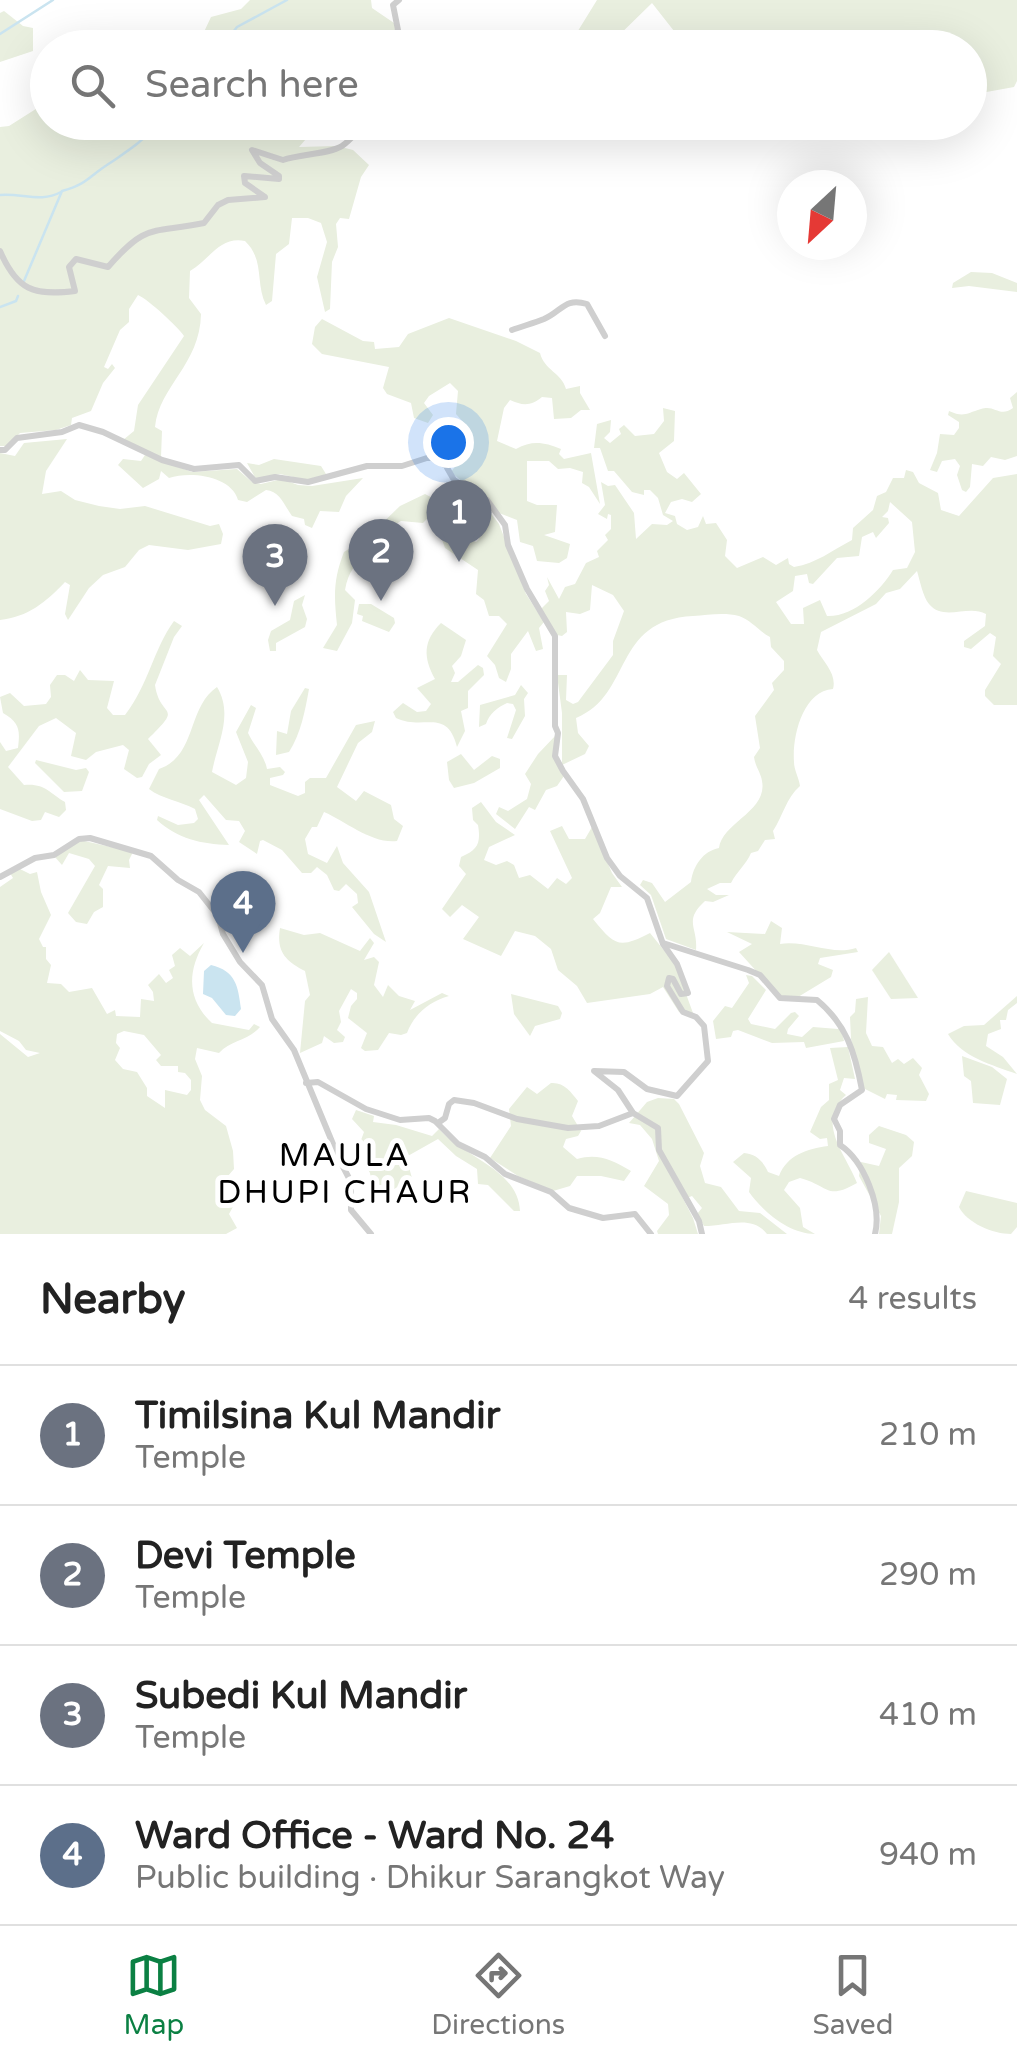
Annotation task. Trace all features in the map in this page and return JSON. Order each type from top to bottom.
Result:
[{"type":"street","points":[[398,30],[393,5],[399,0]]},
{"type":"street","points":[[0,251],[19,284],[52,293],[75,291],[69,267],[76,260],[108,267],[147,231],[204,223],[218,205],[228,200],[265,197],[245,183],[244,176],[279,176],[260,163],[252,150],[283,160],[301,152],[330,152],[348,140]]},
{"type":"street","points":[[512,330],[548,318],[562,304],[578,301],[587,304],[604,336]]},
{"type":"street","points":[[0,450],[22,437],[58,433],[79,425],[162,460],[194,469],[239,465],[255,481],[275,476],[308,482],[367,466],[402,466],[430,458],[440,461],[454,480],[487,500],[505,525],[508,545],[527,589],[555,636],[556,756],[582,799],[608,858],[620,876],[647,898],[662,944],[677,964],[688,993],[681,994],[669,978],[666,986],[683,1012],[696,1017],[704,1026],[708,1060],[677,1096],[647,1090],[624,1072],[594,1071],[618,1090],[634,1113],[658,1128],[659,1150],[699,1221],[702,1234]]},
{"type":"street","points":[[0,877],[34,858],[54,855],[79,839],[97,840],[151,856],[212,905],[223,934],[240,962],[262,986],[272,1019],[289,1040],[350,1176],[351,1210],[371,1234]]},
{"type":"street","points":[[662,944],[748,970],[768,983],[780,998],[818,1000],[838,1019],[854,1054],[862,1090],[840,1105],[834,1119],[840,1131],[840,1145],[855,1160],[875,1202],[879,1220],[875,1234]]},
{"type":"street","points":[[306,1084],[318,1082],[366,1108],[400,1120],[429,1118],[458,1144],[485,1157],[505,1174],[551,1192],[568,1208],[603,1218],[635,1214],[652,1234]]},
{"type":"street","points":[[438,1123],[454,1100],[517,1119],[568,1128],[586,1129],[634,1113]]},
{"type":"green space","points":[[250,0],[371,0],[372,8],[398,30],[205,30],[211,17],[241,9]]},
{"type":"green space","points":[[597,0],[1017,0],[1017,81],[1014,87],[987,92],[987,30],[673,30],[652,3],[624,30],[578,30]]},
{"type":"green space","points":[[4,11],[23,26],[33,28],[30,52],[0,62],[0,13]]},
{"type":"green space","points":[[30,113],[30,140],[305,140],[299,147],[337,146],[353,150],[369,165],[361,177],[349,219],[340,218],[336,224],[338,247],[332,262],[330,309],[325,312],[317,277],[327,242],[321,223],[292,218],[289,244],[276,254],[272,301],[266,305],[251,248],[245,241],[229,242],[190,271],[189,298],[201,314],[199,332],[158,412],[155,427],[162,431],[161,457],[123,440],[134,431],[138,405],[184,336],[138,295],[129,309],[129,322],[120,330],[104,367],[108,369],[112,364],[115,368],[103,383],[91,411],[72,418],[71,425],[20,433],[7,446],[0,446],[0,127]]},
{"type":"green space","points":[[971,272],[992,273],[1017,283],[1017,292],[969,286],[952,288],[953,283]]},
{"type":"green space","points":[[449,318],[540,353],[566,389],[580,386],[590,410],[581,410],[571,418],[554,419],[552,398],[542,397],[527,404],[510,400],[504,408],[497,441],[516,449],[533,443],[549,445],[561,449],[559,454],[564,459],[591,453],[600,504],[582,483],[583,472],[558,469],[549,461],[527,461],[527,501],[557,505],[555,532],[544,535],[570,544],[567,558],[559,563],[537,561],[533,546],[520,542],[517,520],[499,513],[451,472],[467,450],[471,431],[456,414],[458,391],[450,383],[424,403],[433,415],[428,423],[414,418],[411,403],[387,394],[383,388],[389,367],[322,354],[312,344],[315,327],[322,319],[363,341],[374,342],[375,349],[399,347],[408,334]]},
{"type":"green space","points":[[1017,392],[1017,456],[1005,460],[991,457],[983,466],[972,464],[966,492],[957,475],[960,466],[955,459],[942,461],[937,472],[930,470],[940,434],[954,435],[959,428],[959,422],[948,415],[949,411],[1008,411],[1013,408],[1010,398]]},
{"type":"green space","points":[[663,408],[675,411],[674,441],[659,453],[667,472],[677,479],[684,473],[701,494],[692,502],[671,502],[665,513],[675,516],[677,524],[687,530],[698,527],[703,516],[706,524],[716,523],[727,540],[725,556],[737,568],[763,557],[776,565],[788,558],[794,567],[817,560],[852,540],[853,528],[873,510],[877,496],[886,492],[893,478],[904,478],[906,470],[938,493],[941,510],[959,516],[993,478],[1017,474],[1017,705],[994,705],[985,696],[1001,664],[993,656],[996,637],[990,633],[971,649],[964,647],[964,641],[985,626],[986,614],[935,609],[925,597],[917,571],[900,589],[886,593],[876,604],[821,632],[817,650],[832,673],[834,684],[833,689],[814,698],[801,716],[794,762],[800,786],[773,831],[775,839],[765,840],[758,851],[751,853],[731,883],[707,889],[716,895],[729,895],[705,901],[698,908],[693,919],[696,950],[666,939],[651,895],[640,885],[643,880],[652,883],[665,902],[691,882],[700,860],[719,848],[728,831],[758,801],[762,781],[754,757],[760,748],[755,716],[774,690],[772,683],[784,670],[784,661],[771,647],[770,637],[739,616],[716,614],[667,621],[649,630],[635,644],[607,693],[576,718],[578,733],[589,746],[585,754],[562,765],[557,675],[567,675],[566,700],[578,702],[613,655],[613,641],[624,611],[613,595],[592,585],[590,610],[580,614],[566,612],[567,632],[562,636],[557,635],[541,609],[549,601],[545,591],[549,585],[547,577],[559,599],[565,587],[575,584],[586,563],[599,557],[597,551],[608,540],[605,535],[611,529],[611,515],[607,519],[598,514],[605,505],[601,482],[615,485],[634,513],[636,539],[652,524],[667,525],[673,521],[663,515],[658,498],[650,490],[644,490],[644,495],[632,492],[614,471],[608,471],[600,448],[594,448],[597,424],[611,420],[610,432],[604,438],[610,443],[621,434],[619,429],[624,425],[635,436],[654,434],[664,421]],"holes":[[[890,502],[912,522],[915,552],[907,568],[893,570],[874,594],[847,612],[827,616],[820,600],[803,608],[804,624],[791,624],[776,602],[793,591],[795,576],[807,574],[813,584],[837,558],[859,556],[862,537],[873,532],[876,538],[889,523],[888,518],[882,517]]]},
{"type":"green space","points":[[67,439],[46,471],[42,494],[61,491],[75,500],[99,506],[145,506],[210,526],[219,524],[221,544],[188,550],[149,545],[139,550],[125,567],[103,575],[89,588],[68,620],[65,614],[70,585],[65,582],[36,607],[0,620],[0,453],[15,456],[24,443]]},
{"type":"green space","points":[[145,455],[192,472],[237,469],[252,482],[261,484],[282,479],[312,486],[363,478],[346,496],[339,512],[320,511],[312,528],[305,525],[304,519],[292,516],[271,491],[247,502],[238,500],[227,485],[209,477],[169,478],[161,471],[159,479],[143,488],[118,465],[123,459],[141,461]]},
{"type":"green space","points":[[274,459],[321,466],[326,474],[311,481],[280,474],[256,479],[247,463],[259,465]]},
{"type":"green space","points":[[425,494],[442,503],[423,523],[401,521],[384,531],[375,548],[348,578],[345,590],[355,600],[352,623],[337,651],[323,648],[337,625],[335,588],[344,552],[369,536],[400,506]]},
{"type":"green space","points":[[489,511],[499,524],[526,594],[544,622],[539,628],[543,649],[536,651],[528,631],[511,654],[506,682],[499,678],[487,656],[507,624],[499,616],[489,616],[484,600],[476,594],[478,570],[445,548],[440,534],[443,528],[451,528],[476,542],[477,525],[486,522]]},
{"type":"green space","points":[[305,595],[305,627],[276,643],[276,651],[270,651],[271,631],[290,620],[294,601]]},
{"type":"green space","points":[[359,604],[371,604],[394,618],[389,632],[362,621],[363,616],[357,614]]},
{"type":"green space","points":[[174,621],[182,626],[155,685],[168,715],[148,739],[161,755],[149,764],[142,777],[124,769],[129,750],[123,745],[96,752],[86,760],[71,756],[76,733],[56,718],[39,726],[8,767],[24,785],[42,787],[65,802],[66,810],[59,817],[45,812],[41,820],[32,821],[0,809],[0,742],[6,751],[18,748],[19,736],[16,724],[3,713],[0,697],[10,693],[24,706],[46,704],[57,675],[74,681],[80,670],[88,680],[114,681],[107,708],[113,715],[125,715]]},
{"type":"green space","points":[[441,623],[466,640],[461,656],[452,666],[455,673],[451,682],[458,682],[478,665],[484,675],[468,691],[468,708],[461,711],[465,731],[457,747],[447,727],[406,721],[396,718],[393,712],[403,703],[417,712],[426,711],[431,704],[417,688],[435,679],[427,649]]},
{"type":"green space","points":[[521,685],[528,693],[524,699],[525,716],[512,739],[507,738],[516,710],[513,704],[500,707],[479,727],[480,705],[515,695]]},
{"type":"green space","points":[[217,687],[224,719],[212,772],[236,785],[246,778],[248,762],[236,732],[251,705],[256,708],[248,733],[267,769],[280,767],[285,772],[270,778],[270,785],[298,796],[305,793],[305,782],[310,778],[326,778],[356,725],[375,721],[372,732],[358,743],[337,787],[356,801],[364,791],[391,805],[394,819],[403,826],[397,841],[369,836],[324,812],[305,839],[308,854],[327,863],[337,846],[343,863],[369,892],[386,942],[374,934],[352,907],[358,903],[357,894],[346,884],[339,891],[334,890],[327,875],[317,867],[311,873],[302,873],[282,850],[263,840],[257,854],[239,842],[245,831],[239,821],[226,820],[204,795],[199,800],[229,845],[190,839],[157,820],[158,816],[178,825],[198,819],[195,809],[149,789],[159,769],[180,754],[201,706]]},
{"type":"green space","points":[[305,688],[309,689],[297,737],[289,752],[276,755],[277,731],[287,734],[291,711]]},
{"type":"green space","points":[[556,735],[553,756],[564,776],[557,786],[546,790],[535,810],[529,807],[515,829],[496,814],[499,807],[508,811],[527,799],[531,784],[525,774]]},
{"type":"green space","points":[[461,754],[474,770],[492,756],[500,759],[500,768],[474,783],[454,788],[447,762]]},
{"type":"green space","points":[[36,760],[76,770],[86,768],[89,772],[82,791],[64,792]]},
{"type":"green space","points":[[481,802],[496,822],[515,835],[489,847],[484,860],[496,865],[507,861],[514,865],[519,878],[530,875],[548,889],[557,878],[566,884],[572,878],[550,831],[562,826],[569,839],[585,839],[592,827],[622,887],[611,887],[600,913],[593,919],[618,942],[650,933],[675,964],[693,1013],[687,1016],[679,1012],[663,987],[650,994],[587,1003],[577,986],[558,970],[551,949],[535,936],[515,931],[501,956],[463,939],[479,917],[462,905],[450,917],[442,909],[466,874],[459,866],[461,857],[477,845],[478,825],[473,820],[472,808]]},
{"type":"green space","points":[[80,840],[133,852],[130,868],[108,866],[99,885],[103,889],[103,907],[94,912],[87,924],[76,922],[68,913],[95,866],[89,859],[69,853],[62,865],[55,857]]},
{"type":"green space","points":[[20,869],[30,874],[37,872],[51,915],[39,939],[46,947],[46,959],[51,965],[47,983],[61,984],[69,992],[92,988],[107,1014],[115,1010],[116,1016],[140,1017],[141,999],[154,1001],[148,985],[159,974],[166,983],[173,978],[169,970],[175,966],[172,955],[180,948],[190,956],[204,943],[192,985],[204,1014],[212,1023],[249,1030],[254,1024],[260,1027],[219,1053],[197,1048],[195,1059],[202,1076],[200,1100],[205,1110],[226,1126],[233,1151],[234,1169],[221,1184],[234,1205],[229,1214],[237,1228],[226,1234],[0,1234],[0,1034],[28,1057],[40,1053],[26,1050],[19,1041],[0,1031],[0,887],[13,878],[10,873]],"holes":[[[124,1031],[144,1035],[161,1055],[156,1060],[161,1066],[178,1066],[178,1072],[191,1080],[187,1095],[165,1090],[165,1108],[147,1096],[147,1088],[137,1072],[123,1069],[115,1060],[120,1048],[117,1034]]]},
{"type":"green space","points":[[771,921],[782,928],[780,944],[856,948],[858,952],[820,958],[818,964],[833,970],[831,977],[798,997],[779,996],[739,952],[752,944],[727,932],[765,934]]},
{"type":"green space","points":[[280,928],[304,935],[320,933],[360,951],[370,938],[374,943],[364,960],[374,957],[379,962],[374,985],[383,997],[388,985],[399,996],[415,1001],[410,1010],[442,993],[449,996],[424,1009],[407,1033],[389,1033],[378,1050],[365,1051],[361,1048],[367,1033],[348,1018],[357,999],[357,993],[351,989],[339,1011],[341,1022],[337,1030],[345,1037],[343,1042],[334,1043],[324,1036],[322,1043],[300,1053],[305,1001],[310,995],[305,971],[281,950]]},
{"type":"green space","points":[[889,952],[918,998],[891,999],[872,970]]},
{"type":"green space","points":[[746,975],[766,990],[748,1019],[751,1024],[775,1029],[795,1012],[799,1016],[787,1034],[802,1037],[813,1027],[838,1029],[840,1024],[844,1041],[806,1048],[804,1042],[772,1043],[738,1030],[731,1037],[716,1039],[713,1021],[725,1006],[732,1008],[749,983]]},
{"type":"green space","points":[[511,994],[558,1006],[560,1019],[535,1026],[530,1036],[514,1014]]},
{"type":"green space","points":[[1017,996],[1006,1020],[1000,1020],[1001,1029],[988,1034],[986,1046],[1003,1057],[1017,1074],[969,1054],[948,1034],[964,1026],[984,1025]]},
{"type":"green space","points":[[868,997],[866,1033],[872,1046],[883,1047],[892,1063],[898,1059],[904,1064],[913,1058],[922,1068],[919,1075],[929,1094],[926,1101],[896,1100],[897,1095],[887,1094],[885,1099],[863,1088],[850,1017],[855,1012],[856,999]]},
{"type":"green space","points":[[848,1047],[855,1079],[844,1078],[840,1090],[846,1095],[833,1116],[833,1128],[857,1183],[833,1191],[800,1178],[789,1182],[784,1190],[800,1208],[803,1227],[815,1234],[806,1233],[778,1221],[762,1207],[749,1192],[751,1178],[733,1162],[748,1154],[759,1159],[768,1172],[779,1176],[799,1154],[828,1146],[827,1138],[820,1139],[810,1132],[821,1107],[829,1100],[829,1084],[838,1080],[830,1048]]},
{"type":"green space","points":[[962,1056],[992,1067],[1007,1079],[1000,1105],[973,1103],[971,1081],[964,1076]]},
{"type":"green space","points":[[551,1083],[563,1086],[578,1101],[572,1116],[581,1131],[566,1139],[563,1147],[577,1159],[605,1159],[631,1171],[624,1181],[577,1176],[570,1186],[553,1191],[490,1158],[511,1126],[509,1109],[527,1087],[537,1094]]},
{"type":"green space","points":[[674,1099],[679,1104],[704,1153],[700,1166],[705,1183],[721,1187],[739,1211],[760,1213],[787,1234],[767,1234],[754,1224],[739,1222],[704,1226],[697,1214],[702,1208],[692,1196],[687,1198],[673,1179],[698,1234],[658,1234],[669,1215],[668,1204],[644,1186],[659,1161],[652,1139],[640,1125],[629,1123],[647,1102]]},
{"type":"green space","points":[[356,1110],[374,1116],[373,1122],[432,1136],[439,1129],[510,1184],[520,1211],[514,1211],[488,1185],[478,1184],[477,1169],[438,1139],[406,1157],[412,1178],[389,1196],[372,1185],[370,1173],[357,1151],[364,1132],[352,1119]]},
{"type":"green space","points":[[879,1126],[906,1135],[914,1142],[912,1156],[899,1168],[899,1202],[892,1234],[879,1234],[881,1216],[859,1176],[861,1162],[879,1166],[886,1149],[869,1143],[869,1135]]},
{"type":"green space","points":[[966,1191],[1017,1203],[1017,1227],[1011,1234],[974,1223],[959,1207]]},
{"type":"water","points":[[211,965],[226,971],[234,981],[241,1009],[235,1016],[226,1015],[212,998],[203,994],[204,971]]},
{"type":"waterway","points":[[0,34],[53,0]]},
{"type":"waterway","points":[[235,30],[287,0]]},
{"type":"waterway","points":[[24,281],[62,191],[78,186],[142,140]]},
{"type":"waterway","points":[[0,195],[39,197],[61,192]]},
{"type":"waterway","points":[[0,307],[16,301],[18,296]]},
{"type":"place","name":"Timilsina Kul Mandir","points":[[459,562]]},
{"type":"place","name":"Devi Temple","points":[[381,601]]},
{"type":"place","name":"Subedi Kul Mandir","points":[[275,606]]},
{"type":"place","name":"Ward Office - Ward No. 24","points":[[243,953]]},
{"type":"district","name":"MAULA DHUPI CHAUR","points":[[345,1174]]}]
